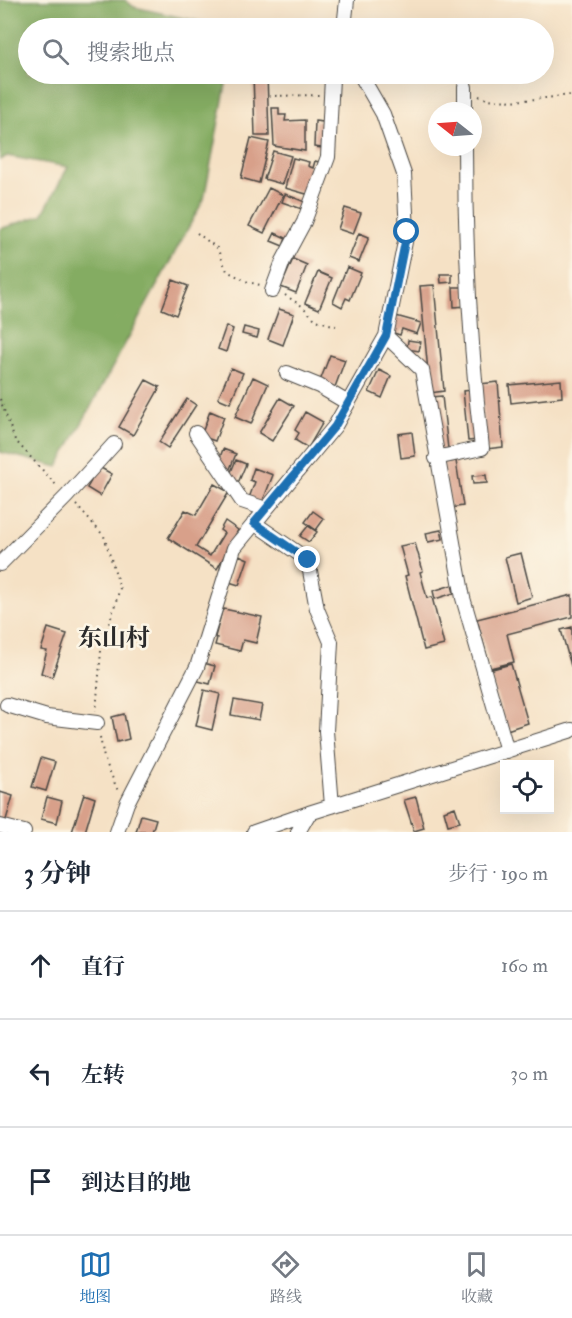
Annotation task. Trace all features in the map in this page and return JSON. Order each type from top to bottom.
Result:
[{"type":"street","points":[[345,18],[347,0]]},
{"type":"street","points":[[272,291],[283,261],[303,222],[328,157],[332,84]]},
{"type":"street","points":[[117,832],[125,807],[197,667],[234,548],[335,426],[386,336],[407,232],[404,174],[382,114],[366,84]]},
{"type":"street","points":[[465,87],[465,102]]},
{"type":"street","points":[[436,458],[482,448],[468,285],[465,156]]},
{"type":"street","points":[[386,336],[422,370],[463,598],[507,751]]},
{"type":"street","points":[[287,373],[319,386],[348,403]]},
{"type":"street","points":[[196,433],[242,501],[266,509]]},
{"type":"street","points":[[0,564],[114,444]]},
{"type":"street","points":[[254,523],[308,560],[317,609],[331,642],[326,731],[332,806]]},
{"type":"street","points":[[7,705],[47,717],[97,723]]},
{"type":"street","points":[[254,832],[572,730]]},
{"type":"street","points":[[298,832],[309,813]]},
{"type":"street","points":[[0,826],[24,832]]},
{"type":"path","points":[[465,87],[466,90],[483,98],[513,101],[572,95]]},
{"type":"path","points":[[269,96],[331,95]]},
{"type":"path","points":[[0,399],[15,440],[104,536],[120,588],[101,651],[95,716],[104,758],[125,807]]},
{"type":"green space","points":[[0,0],[125,0],[134,7],[183,18],[18,18],[18,84],[226,84],[204,199],[58,467],[0,452],[0,229],[42,215],[68,167],[7,156],[0,160]]},
{"type":"building","points":[[253,84],[267,84],[269,136],[255,136]]},
{"type":"building","points":[[272,108],[279,108],[279,115],[286,115],[285,121],[305,120],[305,151],[274,146]]},
{"type":"building","points":[[315,121],[323,122],[322,148],[314,147]]},
{"type":"building","points":[[251,138],[269,142],[259,183],[241,178]]},
{"type":"building","points":[[273,151],[291,156],[282,184],[264,179]]},
{"type":"building","points":[[293,158],[309,162],[308,166],[313,168],[315,161],[319,162],[310,195],[285,188]]},
{"type":"building","points":[[269,188],[283,195],[264,233],[249,226]]},
{"type":"building","points":[[285,194],[305,202],[302,209],[282,202]]},
{"type":"building","points":[[345,208],[361,213],[353,234],[338,229]]},
{"type":"building","points":[[275,233],[286,238],[283,246],[271,241]]},
{"type":"building","points":[[359,233],[369,237],[359,262],[349,258]]},
{"type":"building","points":[[293,259],[307,265],[296,293],[281,287]]},
{"type":"building","points":[[347,267],[361,273],[350,300],[346,298],[342,307],[333,302]]},
{"type":"building","points":[[318,272],[332,278],[319,309],[305,303]]},
{"type":"building","points":[[440,274],[452,274],[452,282],[441,283]]},
{"type":"building","points":[[173,280],[188,286],[176,315],[162,309]]},
{"type":"building","points":[[434,285],[444,391],[430,393],[420,286]]},
{"type":"building","points":[[453,287],[466,287],[467,306],[454,307]]},
{"type":"building","points":[[279,309],[294,314],[283,345],[268,339]]},
{"type":"building","points":[[396,316],[421,323],[417,334],[402,329],[400,335],[391,332]]},
{"type":"building","points":[[226,326],[233,329],[226,352],[218,349]]},
{"type":"building","points":[[244,327],[259,331],[257,338],[242,334]]},
{"type":"building","points":[[408,340],[421,342],[419,351],[407,349]]},
{"type":"building","points":[[330,355],[345,360],[335,387],[320,381]]},
{"type":"building","points":[[231,368],[243,373],[230,403],[218,398]]},
{"type":"building","points":[[379,370],[391,376],[382,398],[369,392]]},
{"type":"building","points":[[253,377],[268,384],[251,424],[235,417]]},
{"type":"building","points":[[146,380],[160,387],[133,435],[119,427]]},
{"type":"building","points":[[561,380],[562,397],[511,403],[509,385]]},
{"type":"building","points":[[498,382],[503,447],[486,449],[480,384]]},
{"type":"building","points":[[473,390],[478,440],[468,441],[463,391]]},
{"type":"building","points":[[442,396],[448,449],[437,451],[430,397]]},
{"type":"building","points":[[280,398],[294,406],[272,441],[259,433]]},
{"type":"building","points":[[187,399],[196,405],[168,448],[159,442]]},
{"type":"building","points":[[210,411],[224,417],[215,441],[201,436]]},
{"type":"building","points":[[305,412],[323,422],[308,448],[295,440],[299,433],[295,430]]},
{"type":"building","points":[[412,432],[415,456],[401,458],[398,434]]},
{"type":"building","points":[[223,449],[236,454],[229,471],[217,466]]},
{"type":"building","points":[[236,460],[246,464],[238,483],[228,479]]},
{"type":"building","points":[[456,461],[463,506],[450,508],[443,463]]},
{"type":"building","points":[[99,467],[112,474],[100,496],[87,488]]},
{"type":"building","points":[[254,468],[273,475],[262,503],[249,498],[255,482],[250,480]]},
{"type":"building","points":[[486,475],[487,483],[473,484],[472,476]]},
{"type":"building","points":[[214,484],[229,492],[196,547],[210,556],[224,533],[220,530],[225,521],[238,530],[217,569],[168,538],[185,510],[196,515]]},
{"type":"building","points":[[313,511],[324,519],[316,530],[305,522]]},
{"type":"building","points":[[308,526],[317,532],[309,542],[300,536]]},
{"type":"building","points":[[441,530],[443,539],[428,542],[426,533]]},
{"type":"building","points":[[415,543],[423,571],[420,572],[427,598],[432,597],[444,645],[424,650],[405,576],[408,575],[400,546]]},
{"type":"building","points":[[521,553],[532,597],[516,602],[505,557]]},
{"type":"building","points":[[239,555],[248,559],[239,585],[229,582]]},
{"type":"building","points":[[452,585],[454,593],[435,599],[433,591]]},
{"type":"building","points":[[572,595],[572,617],[507,634],[514,662],[490,668],[477,619]]},
{"type":"building","points":[[224,609],[262,617],[256,643],[243,640],[240,651],[215,645],[217,638],[215,637]]},
{"type":"building","points":[[572,627],[572,666],[571,666],[561,630]]},
{"type":"building","points":[[48,628],[67,634],[52,677],[41,673],[47,651],[41,650]]},
{"type":"building","points":[[203,663],[215,666],[210,684],[198,681]]},
{"type":"building","points":[[511,664],[528,723],[507,730],[489,670]]},
{"type":"building","points":[[204,690],[220,694],[212,730],[196,726]]},
{"type":"building","points":[[234,700],[262,705],[259,720],[231,715]]},
{"type":"building","points":[[124,714],[129,739],[117,742],[112,717]]},
{"type":"building","points":[[41,758],[55,762],[46,791],[32,787]]},
{"type":"building","points":[[0,792],[13,796],[6,820],[0,819]]},
{"type":"building","points":[[84,794],[95,798],[85,832],[72,832]]},
{"type":"building","points":[[47,797],[62,801],[57,823],[41,819]]},
{"type":"building","points":[[416,797],[424,828],[414,831],[404,800]]},
{"type":"building","points":[[455,807],[460,822],[448,825],[444,811]]},
{"type":"building","points":[[141,815],[156,819],[152,832],[136,832]]},
{"type":"district","name":"东山村","points":[[114,638]]},
{"type":"route","points":[[308,560],[254,523],[335,426],[386,336],[407,232]]}]
